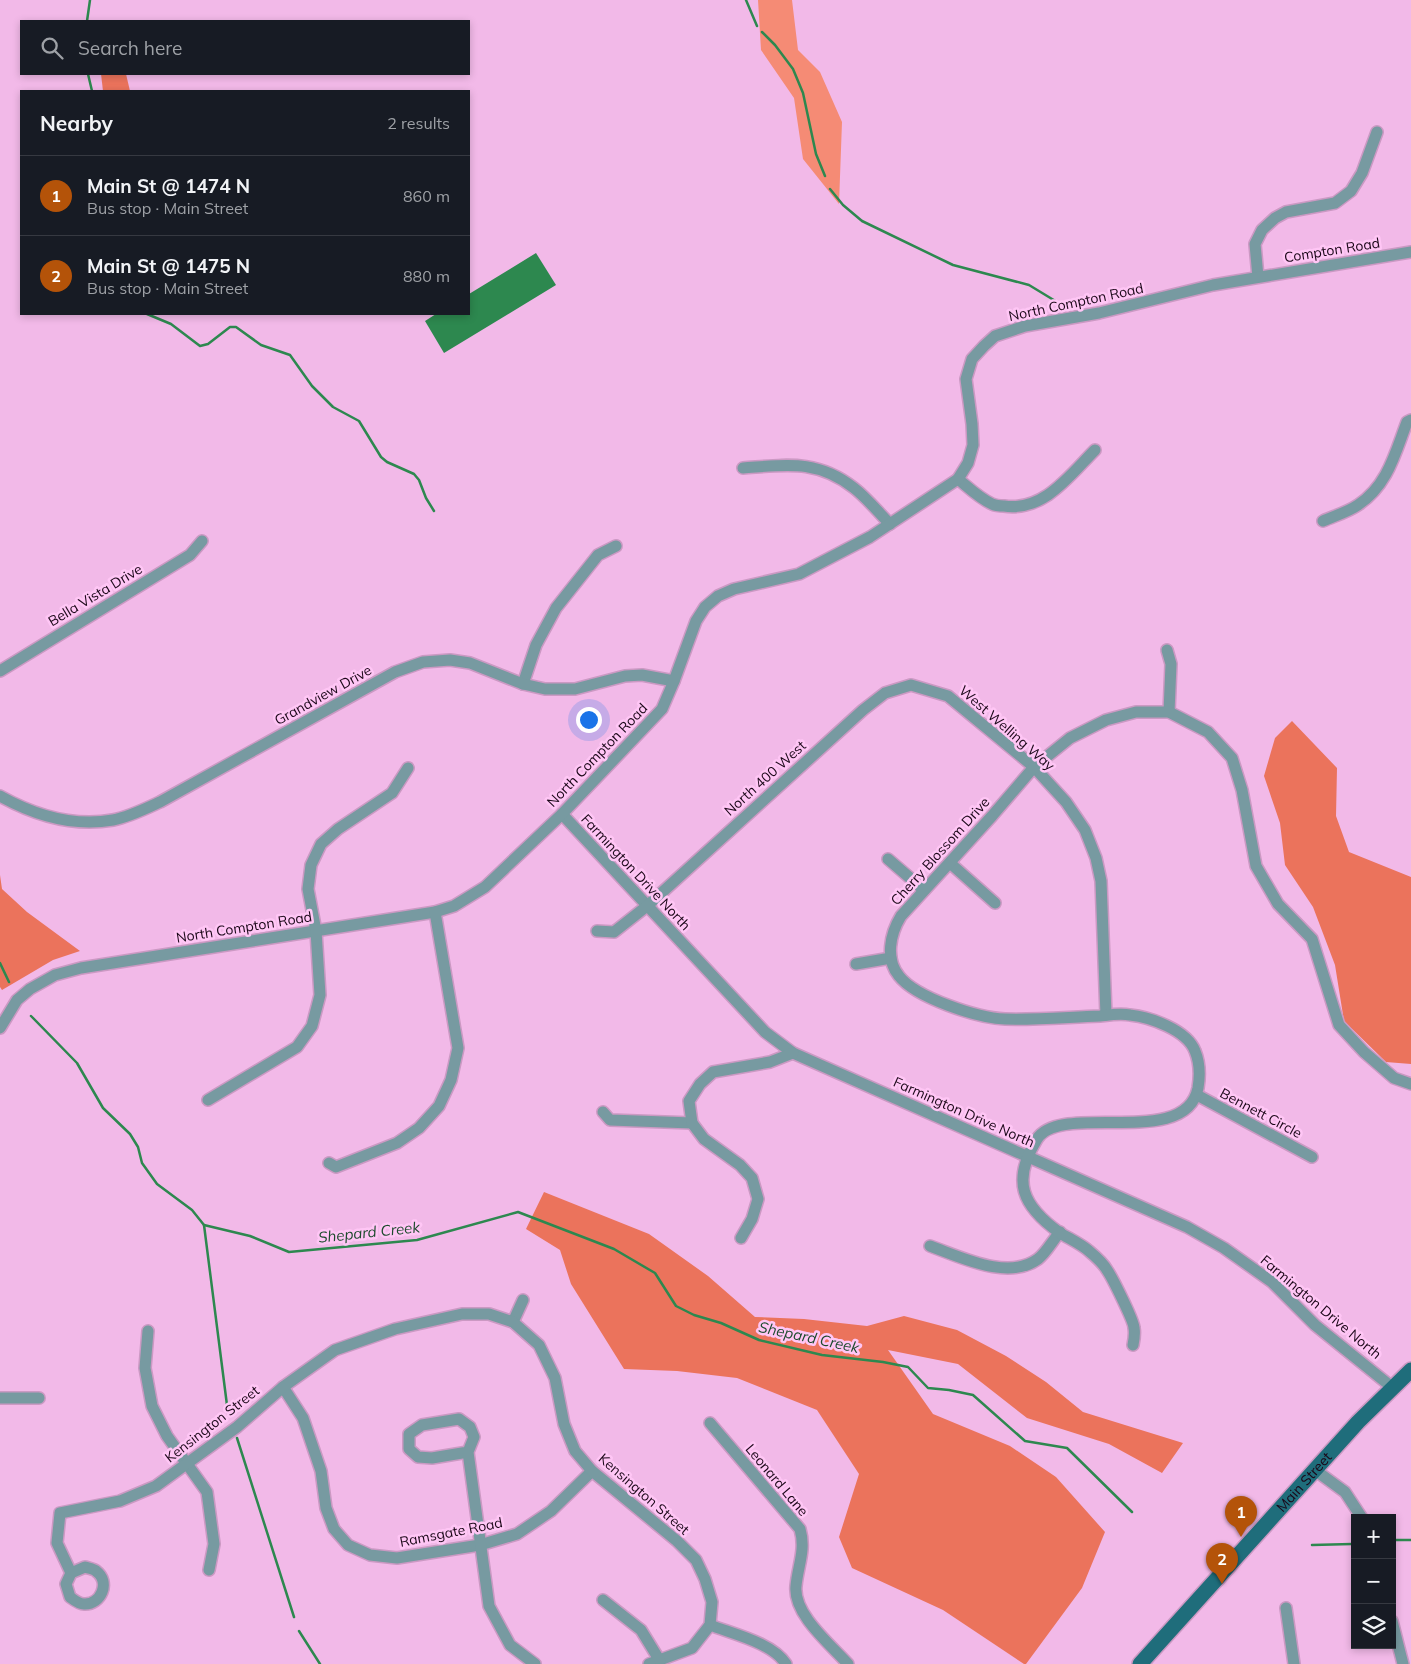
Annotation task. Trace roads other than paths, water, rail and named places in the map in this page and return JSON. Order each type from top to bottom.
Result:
[{"type":"main road","name":"Main Street","points":[[1140,1664],[1358,1422],[1411,1370]]},
{"type":"street","points":[[1258,277],[1256,244],[1262,230],[1286,212],[1335,203],[1351,191],[1362,173],[1377,132]]},
{"type":"street","name":"Compton Road","points":[[1258,277],[1411,252]]},
{"type":"street","name":"North Compton Road","points":[[0,1028],[17,1000],[30,989],[54,975],[81,968],[435,912],[454,906],[485,887],[562,814],[662,709],[696,621],[705,607],[718,596],[734,589],[799,574],[870,537],[958,479],[968,463],[973,445],[966,379],[972,359],[995,336],[1024,326],[1099,313],[1213,285],[1258,277]]},
{"type":"street","points":[[1322,521],[1358,505],[1382,482],[1393,462],[1408,422],[1411,420]]},
{"type":"street","points":[[958,479],[976,494],[994,505],[1011,508],[1031,504],[1053,493],[1096,450]]},
{"type":"street","points":[[742,468],[785,465],[810,466],[833,474],[855,488],[890,524]]},
{"type":"street","name":"Bella Vista Drive","points":[[0,671],[190,555],[202,541]]},
{"type":"street","points":[[523,684],[536,644],[556,608],[598,555],[616,546]]},
{"type":"street","points":[[1167,650],[1171,664],[1169,712],[1208,732],[1232,758],[1242,790],[1256,866],[1278,904],[1312,939],[1339,1026],[1364,1052],[1394,1078],[1411,1084]]},
{"type":"street","name":"Grandview Drive","points":[[0,796],[36,814],[61,820],[87,822],[112,820],[134,814],[160,802],[395,672],[423,662],[450,660],[470,663],[523,684],[545,689],[575,689],[625,676],[642,675],[674,681]]},
{"type":"street","name":"West Welling Way","points":[[910,685],[948,696],[1034,767],[1066,802],[1085,830],[1096,858],[1101,881],[1106,1015]]},
{"type":"street","name":"North 400 West","points":[[596,931],[614,932],[647,906],[864,710],[885,693],[910,685]]},
{"type":"street","name":"Cherry Blossom Drive","points":[[890,958],[891,942],[896,924],[1034,767],[1070,738],[1106,720],[1136,712],[1169,712]]},
{"type":"street","points":[[208,1100],[297,1047],[312,1026],[320,995],[316,931],[308,889],[311,865],[321,844],[338,829],[392,793],[408,768]]},
{"type":"street","name":"Farmington Drive North","points":[[562,814],[764,1032],[793,1053],[1186,1228],[1224,1248],[1272,1282],[1315,1325],[1393,1388]]},
{"type":"street","points":[[888,859],[924,890]]},
{"type":"street","points":[[950,863],[995,903]]},
{"type":"street","points":[[330,1163],[336,1167],[358,1159],[396,1143],[419,1128],[439,1106],[451,1080],[458,1048],[435,912]]},
{"type":"street","points":[[856,964],[890,958],[899,976],[911,987],[951,1006],[978,1014],[1004,1019],[1130,1014],[1160,1022],[1180,1033],[1195,1049],[1201,1075],[1197,1095],[1187,1108],[1174,1117],[1158,1121],[1063,1125],[1047,1130],[1038,1137],[1022,1180],[1027,1198],[1036,1213],[1089,1251],[1107,1268],[1134,1326],[1133,1345]]},
{"type":"street","points":[[741,1238],[752,1219],[758,1199],[752,1178],[740,1166],[704,1139],[692,1123],[690,1102],[700,1084],[713,1072],[770,1062],[793,1053]]},
{"type":"street","name":"Bennett Circle","points":[[1197,1095],[1312,1157]]},
{"type":"street","points":[[603,1112],[610,1120],[692,1123]]},
{"type":"street","points":[[930,1246],[997,1269],[1012,1269],[1039,1259],[1060,1232]]},
{"type":"street","points":[[513,1322],[523,1300]]},
{"type":"street","name":"Kensington Street","points":[[71,1573],[57,1543],[60,1512],[120,1501],[156,1486],[237,1428],[283,1387],[335,1350],[395,1329],[462,1314],[489,1314],[513,1322],[539,1345],[555,1378],[564,1424],[575,1451],[592,1471],[677,1541],[696,1560],[705,1579],[712,1602],[710,1625]]},
{"type":"street","points":[[148,1331],[146,1368],[152,1406],[167,1436],[207,1492],[214,1544],[209,1570]]},
{"type":"street","name":"Ramsgate Road","points":[[283,1387],[303,1418],[321,1470],[326,1508],[334,1529],[348,1545],[370,1555],[397,1558],[480,1544],[517,1534],[551,1511],[592,1471]]},
{"type":"street","points":[[0,1398],[39,1398]]},
{"type":"street","points":[[468,1452],[432,1458],[418,1457],[409,1449],[409,1434],[422,1425],[459,1419],[470,1427],[474,1437],[468,1452],[490,1606],[510,1644],[535,1664]]},
{"type":"street","name":"Leonard Lane","points":[[710,1423],[800,1529],[804,1542],[796,1588],[798,1602],[804,1615],[848,1664]]},
{"type":"street","points":[[1315,1470],[1345,1492],[1359,1514]]},
{"type":"street","points":[[85,1567],[96,1571],[103,1580],[103,1589],[99,1598],[92,1603],[82,1604],[70,1597],[66,1584],[71,1573],[85,1567]]},
{"type":"street","points":[[603,1600],[641,1630],[654,1663],[692,1648],[710,1625],[768,1648],[783,1659],[786,1664]]},
{"type":"street","points":[[1286,1608],[1294,1664]]},
{"type":"street","points":[[1396,1637],[1403,1664]]},
{"type":"waterway","points":[[87,20],[90,0]]},
{"type":"waterway","points":[[746,0],[757,26]]},
{"type":"waterway","points":[[762,32],[775,45],[793,69],[803,93],[816,154],[825,176]]},
{"type":"waterway","points":[[88,75],[92,90]]},
{"type":"waterway","points":[[830,189],[843,205],[862,221],[953,265],[1029,285],[1057,302]]},
{"type":"waterway","points":[[149,315],[171,324],[200,346],[208,344],[230,327],[236,327],[261,345],[290,355],[312,386],[333,407],[359,421],[381,457],[387,462],[414,474],[419,480],[426,498],[434,511]]},
{"type":"waterway","name":"Shepard Creek","points":[[0,963],[9,982]]},
{"type":"waterway","name":"Shepard Creek","points":[[31,1016],[77,1063],[103,1108],[130,1134],[138,1147],[142,1163],[157,1184],[192,1210],[204,1225],[228,1413]]},
{"type":"waterway","name":"Shepard Creek","points":[[204,1225],[250,1236],[289,1252],[417,1240],[518,1212],[614,1249],[655,1273],[676,1306],[694,1315],[721,1323],[759,1340],[822,1355],[908,1367],[928,1388],[973,1395],[1025,1441],[1067,1448],[1132,1512]]},
{"type":"waterway","name":"Shepard Creek","points":[[237,1438],[294,1617]]},
{"type":"waterway","name":"Shepard Creek","points":[[1396,1540],[1411,1540]]},
{"type":"waterway","name":"Shepard Creek","points":[[1312,1545],[1351,1544]]},
{"type":"waterway","name":"Shepard Creek","points":[[299,1631],[320,1664]]},
{"type":"place","name":"Main St @ 1474 N","points":[[1241,1537]]},
{"type":"place","name":"Main St @ 1475 N","points":[[1222,1584]]}]
